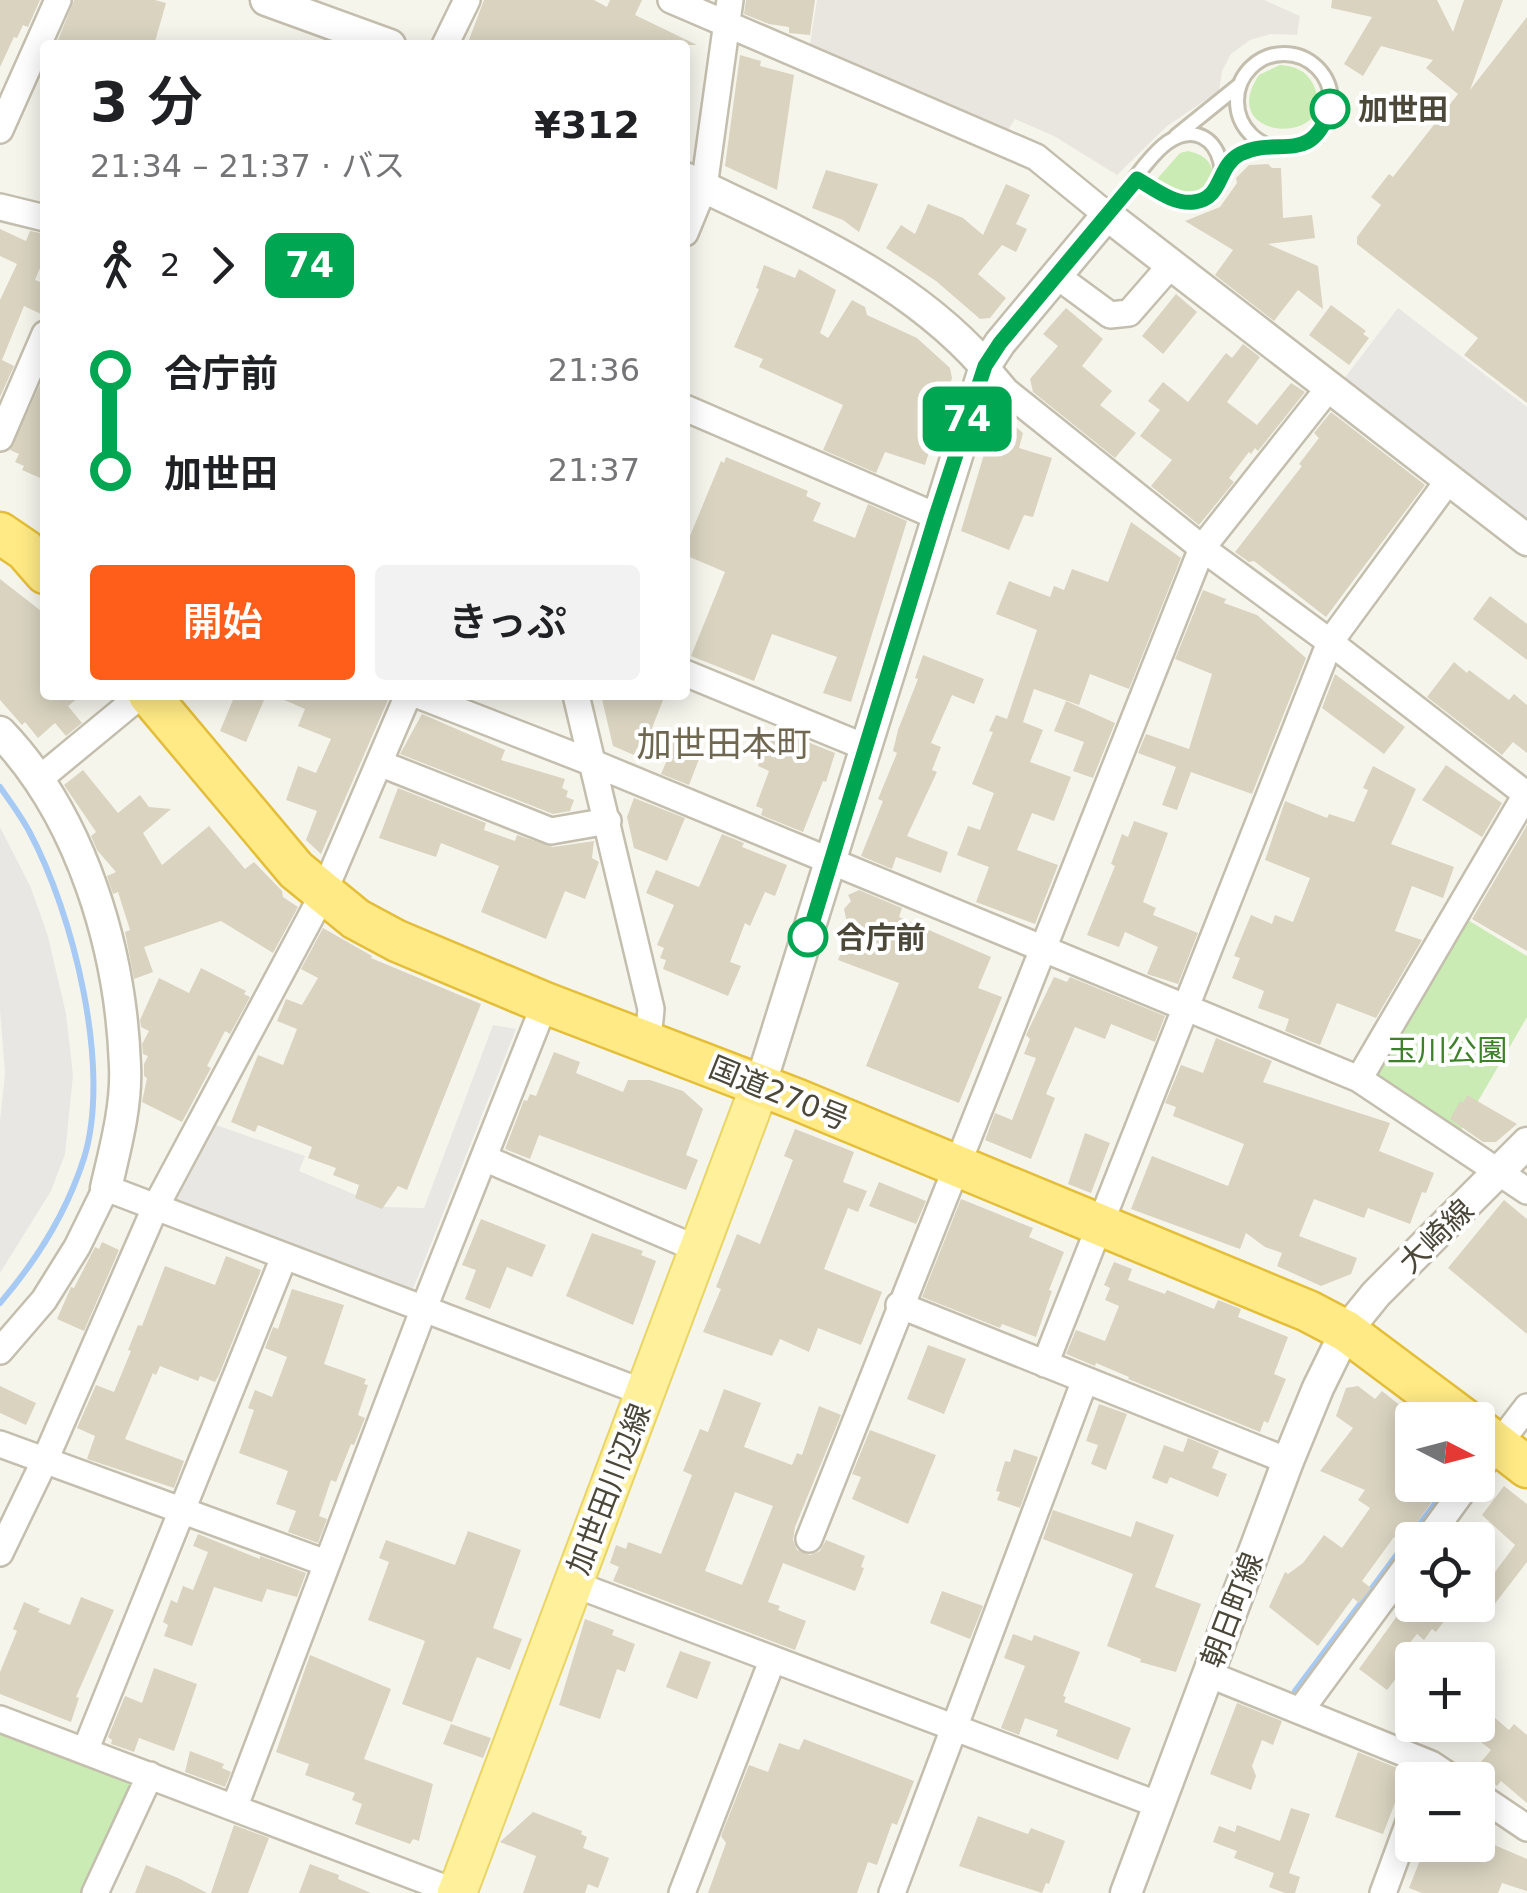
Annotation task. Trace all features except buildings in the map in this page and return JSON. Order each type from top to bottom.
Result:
[{"type":"highway","points":[[0,533],[40,568]]},
{"type":"highway","name":"国道270号","points":[[153,700],[296,870],[356,919],[545,1003],[648,1040],[1308,1310],[1346,1331],[1441,1402]]},
{"type":"main road","name":"加世田川辺線","points":[[458,1893],[760,1086]]},
{"type":"street","points":[[40,40],[58,0]]},
{"type":"street","points":[[266,0],[376,40]]},
{"type":"street","points":[[448,40],[466,0]]},
{"type":"street","points":[[671,0],[1036,157],[1170,266],[1527,540]]},
{"type":"street","points":[[690,208],[730,0]]},
{"type":"street","points":[[0,130],[40,40]]},
{"type":"street","points":[[695,183],[808,237],[889,283],[945,322],[1006,391],[1202,548],[1527,794],[1360,1079]]},
{"type":"street","points":[[0,207],[40,217]]},
{"type":"street","points":[[760,1086],[985,366],[1107,215]]},
{"type":"street","points":[[1057,276],[1110,316],[1130,313],[1170,266]]},
{"type":"street","points":[[0,438],[40,346]]},
{"type":"street","points":[[809,1538],[1202,548],[1328,389]]},
{"type":"street","points":[[690,410],[936,516]]},
{"type":"street","points":[[1045,1364],[1330,642],[1448,481]]},
{"type":"street","points":[[690,676],[866,747]]},
{"type":"street","points":[[38,780],[134,700]]},
{"type":"street","points":[[0,1553],[156,1208],[323,894],[406,700]]},
{"type":"street","points":[[431,700],[1043,946],[1360,1079],[1527,1191]]},
{"type":"street","points":[[577,700],[652,1009],[648,1040]]},
{"type":"street","points":[[0,732],[38,780],[74,847],[94,897],[108,945],[126,1069],[118,1136],[106,1188],[77,1247],[44,1300],[0,1350]]},
{"type":"street","points":[[379,763],[552,831],[608,821]]},
{"type":"street","points":[[235,1806],[424,1308],[545,1003]]},
{"type":"street","name":"大崎線","points":[[1346,1331],[1376,1294],[1527,1143]]},
{"type":"street","points":[[484,1158],[700,1250]]},
{"type":"street","points":[[106,1188],[645,1393]]},
{"type":"street","points":[[84,1751],[284,1257]]},
{"type":"street","points":[[899,1305],[1288,1461]]},
{"type":"street","name":"朝日町線","points":[[1126,1893],[1288,1461],[1346,1331]]},
{"type":"street","points":[[892,1893],[1086,1380]]},
{"type":"street","points":[[1495,1453],[1527,1406]]},
{"type":"street","points":[[0,1444],[326,1563]]},
{"type":"street","points":[[1440,1522],[1455,1502]]},
{"type":"street","points":[[1300,1711],[1395,1582]]},
{"type":"street","points":[[574,1584],[1159,1806]]},
{"type":"street","points":[[682,1893],[772,1661]]},
{"type":"street","points":[[1208,1674],[1300,1711],[1407,1762]]},
{"type":"street","points":[[0,1719],[458,1893]]},
{"type":"street","points":[[95,1893],[150,1774]]},
{"type":"street","points":[[1495,1806],[1527,1828]]},
{"type":"street","points":[[1383,1893],[1395,1860]]},
{"type":"lane","points":[[1107,215],[1170,140],[1238,86],[1258,61],[1272,54],[1287,53],[1303,57],[1326,78],[1330,109],[1315,136],[1286,148],[1270,146],[1241,154],[1223,167]]},
{"type":"lane","points":[[1238,86],[1236,101],[1246,130],[1270,146]]},
{"type":"lane","points":[[1137,179],[1179,202],[1201,201],[1217,188],[1223,167],[1220,156],[1206,140],[1184,135],[1170,140]]},
{"type":"shaded area","points":[[817,0],[1264,0],[1300,16],[1297,35],[1271,34],[1250,40],[1231,54],[1222,71],[1219,91],[1167,126],[1117,175],[1054,136],[1015,119],[1008,130],[809,50]]},
{"type":"shaded area","points":[[1398,308],[1527,407],[1527,525],[1340,384]]},
{"type":"shaded area","points":[[0,827],[31,888],[48,936],[66,1014],[73,1075],[65,1154],[51,1191],[0,1273],[0,1120],[5,1074],[0,1010]]},
{"type":"shaded area","points":[[493,1025],[516,1029],[411,1294],[174,1204],[216,1125],[305,1156],[299,1171],[384,1207],[424,1208]]},
{"type":"green space","points":[[1280,65],[1299,70],[1313,84],[1318,104],[1311,119],[1297,127],[1280,129],[1264,124],[1252,114],[1249,97],[1259,75]]},
{"type":"green space","points":[[1188,151],[1205,159],[1213,173],[1211,186],[1197,194],[1184,193],[1157,179],[1180,153]]},
{"type":"green space","name":"玉川公園","points":[[1463,917],[1527,956],[1527,1017],[1460,1132],[1378,1078],[1376,1064]]},
{"type":"green space","points":[[0,1730],[132,1780],[134,1791],[84,1893],[0,1893]]},
{"type":"waterway","points":[[0,787],[29,831],[60,904],[84,991],[93,1080],[84,1158],[69,1197],[38,1252],[0,1303]]},
{"type":"waterway","points":[[1295,1691],[1436,1502]]},
{"type":"bus line","name":"74","points":[[808,937],[985,366],[1137,179],[1179,202],[1201,201],[1217,188],[1223,167],[1241,154],[1270,146],[1302,144],[1325,124],[1330,109]]},
{"type":"place","name":"加世田","points":[[1330,109]]},
{"type":"place","name":"合庁前","points":[[808,937]]},
{"type":"district","name":"加世田本町","points":[[724,744]]}]
